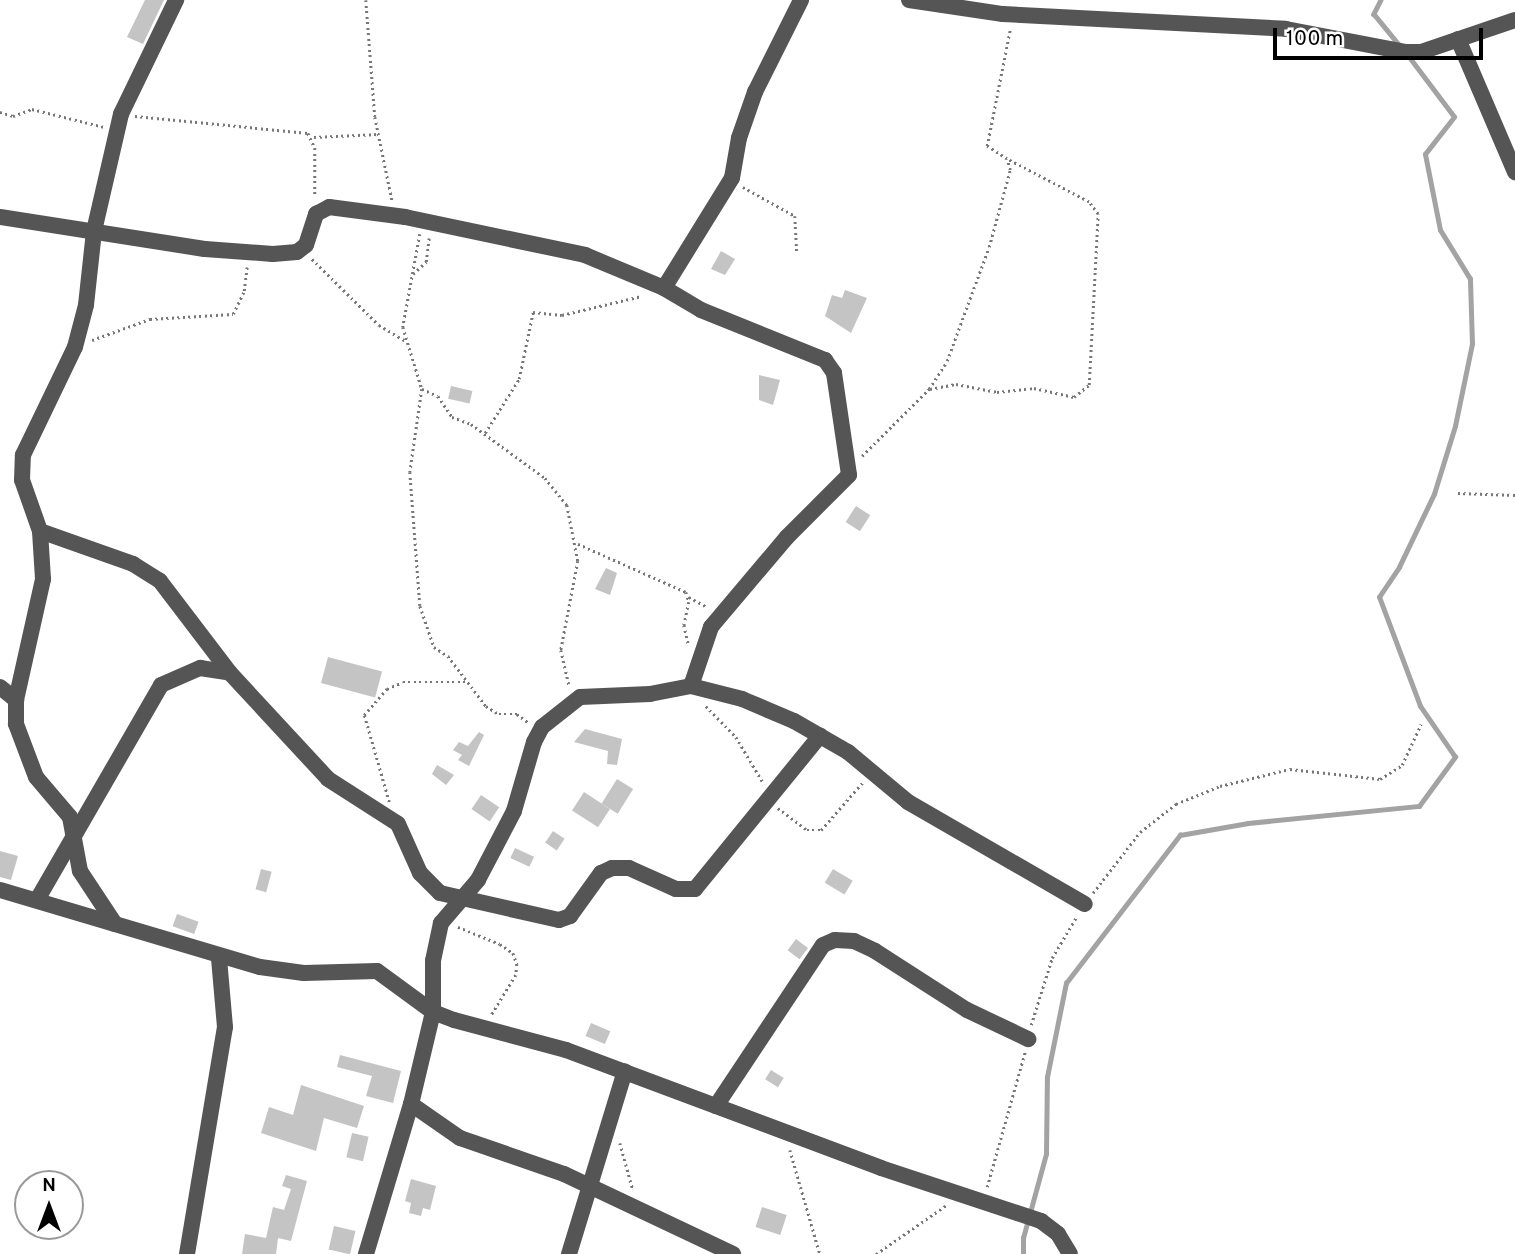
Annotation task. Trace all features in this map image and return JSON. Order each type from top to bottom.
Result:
[{"type":"street","points":[[115,924],[80,871],[70,817],[36,777],[21,745],[16,700],[43,579],[40,531],[22,480],[23,454],[75,347],[86,305],[94,231],[121,114],[176,0]]},
{"type":"street","points":[[664,288],[732,178],[739,138],[755,92],[801,0]]},
{"type":"street","points":[[909,0],[1003,14],[1286,29],[1405,52],[1421,52],[1515,20]]},
{"type":"street","points":[[1458,39],[1515,172]]},
{"type":"street","points":[[0,217],[247,252],[297,252],[306,246],[316,214],[344,207],[585,255],[664,288],[701,310],[825,360],[839,386],[850,468],[845,481],[787,537],[722,614],[687,687]]},
{"type":"street","points":[[40,531],[134,564],[160,581],[230,673],[328,779],[398,824],[428,884],[440,893],[559,920],[570,916],[601,873],[612,868],[629,868],[676,889],[695,888],[820,736]]},
{"type":"street","points":[[37,900],[72,834],[161,685],[200,668],[230,673]]},
{"type":"street","points":[[0,687],[16,700]]},
{"type":"street","points":[[366,1254],[411,1104],[433,1012],[433,961],[441,923],[465,897],[514,810],[542,727],[569,704],[588,695],[687,687],[767,708],[820,736],[908,802],[1085,904]]},
{"type":"street","points":[[0,890],[219,958],[304,973],[377,971],[433,1012],[625,1071],[785,1133],[1041,1221],[1058,1234],[1070,1254]]},
{"type":"street","points":[[716,1106],[823,945],[835,940],[854,941],[874,951],[967,1010],[1028,1039]]},
{"type":"street","points":[[187,1254],[208,1147],[225,1027],[219,958]]},
{"type":"street","points":[[569,1254],[608,1118],[625,1071]]},
{"type":"street","points":[[411,1104],[460,1138],[564,1174],[733,1254]]},
{"type":"path","points":[[366,0],[379,134],[390,194],[419,220],[426,262],[414,274]]},
{"type":"path","points":[[929,389],[956,384],[998,393],[1034,388],[1074,397],[1089,385],[1098,214],[1089,202],[987,146],[1010,33],[1003,14]]},
{"type":"path","points":[[0,112],[13,116],[32,109],[117,131]]},
{"type":"path","points":[[121,114],[239,129],[301,131],[314,137],[379,134]]},
{"type":"path","points":[[314,137],[316,214]]},
{"type":"path","points":[[850,468],[929,389],[947,361],[989,247],[1010,170],[1007,159]]},
{"type":"path","points":[[732,178],[795,216],[797,254]]},
{"type":"path","points":[[419,220],[414,274],[404,310],[406,341],[422,389],[410,472],[419,606],[434,647],[493,712],[517,713],[542,727]]},
{"type":"path","points":[[75,347],[150,319],[233,314],[247,277],[247,252]]},
{"type":"path","points":[[297,252],[320,264],[367,315],[406,341]]},
{"type":"path","points":[[485,433],[519,379],[533,312],[562,315],[593,310],[664,288]]},
{"type":"path","points":[[422,389],[438,396],[452,416],[485,433],[555,487],[567,505],[578,544],[576,583],[561,650],[569,679],[569,704]]},
{"type":"path","points":[[1458,493],[1515,495]]},
{"type":"path","points":[[578,544],[677,585],[689,597],[722,614]]},
{"type":"path","points":[[689,597],[685,635],[699,658]]},
{"type":"path","points":[[398,824],[364,715],[387,689],[403,682],[468,682]]},
{"type":"path","points":[[687,687],[736,737],[771,798],[792,822],[807,830],[821,830],[871,772]]},
{"type":"path","points":[[984,1200],[1052,958],[1085,904],[1140,832],[1176,804],[1220,786],[1290,769],[1380,779],[1402,765],[1421,724]]},
{"type":"path","points":[[441,923],[500,944],[513,953],[517,964],[503,998],[481,1027]]},
{"type":"path","points":[[608,1118],[626,1159],[631,1187],[646,1215]]},
{"type":"path","points":[[785,1133],[820,1254]]},
{"type":"path","points":[[876,1254],[937,1214],[958,1192]]},
{"type":"building","points":[[145,0],[164,0],[143,44],[127,37]]},
{"type":"building","points":[[721,251],[735,259],[725,275],[711,269]]},
{"type":"building","points":[[845,290],[867,298],[851,333],[825,316],[832,295],[842,298]]},
{"type":"building","points":[[759,375],[780,380],[773,405],[759,400]]},
{"type":"building","points":[[451,386],[472,391],[470,404],[448,399]]},
{"type":"building","points":[[856,506],[870,515],[860,531],[846,522]]},
{"type":"building","points":[[606,568],[617,573],[610,595],[595,589]]},
{"type":"building","points":[[328,657],[382,671],[375,698],[321,683]]},
{"type":"building","points":[[585,729],[622,739],[617,765],[607,764],[608,751],[574,742]]},
{"type":"building","points":[[479,732],[484,735],[469,766],[458,760],[462,755],[453,750],[459,742],[468,746]]},
{"type":"building","points":[[437,765],[454,775],[446,785],[432,774]]},
{"type":"building","points":[[617,779],[633,789],[618,814],[602,804]]},
{"type":"building","points":[[584,792],[610,809],[598,827],[572,810]]},
{"type":"building","points":[[481,795],[499,807],[490,821],[471,809]]},
{"type":"building","points":[[553,831],[565,839],[557,850],[545,843]]},
{"type":"building","points":[[515,848],[534,857],[529,867],[510,858]]},
{"type":"building","points":[[0,851],[18,856],[11,880],[0,877]]},
{"type":"building","points":[[261,869],[272,872],[266,892],[256,889]]},
{"type":"building","points":[[833,869],[853,881],[844,895],[825,883]]},
{"type":"building","points":[[177,914],[199,922],[194,934],[173,926]]},
{"type":"building","points":[[796,939],[808,948],[800,959],[788,950]]},
{"type":"building","points":[[591,1023],[610,1031],[605,1044],[586,1036]]},
{"type":"building","points":[[340,1055],[401,1071],[393,1103],[366,1096],[372,1076],[337,1067]]},
{"type":"building","points":[[771,1070],[784,1078],[778,1087],[765,1079]]},
{"type":"building","points":[[301,1085],[364,1106],[357,1128],[324,1118],[316,1151],[261,1133],[269,1107],[293,1115]]},
{"type":"building","points":[[352,1133],[369,1137],[363,1161],[346,1157]]},
{"type":"building","points":[[286,1175],[307,1181],[291,1241],[278,1238],[276,1254],[242,1254],[245,1234],[266,1238],[273,1207],[284,1210],[291,1189],[282,1186]]},
{"type":"building","points":[[411,1179],[436,1186],[430,1210],[423,1208],[421,1216],[409,1213],[411,1203],[405,1201]]},
{"type":"building","points":[[762,1207],[787,1215],[780,1235],[756,1227]]},
{"type":"building","points":[[334,1226],[355,1231],[350,1254],[329,1249]]},
{"type":"waterway","points":[[1381,0],[1374,14],[1401,47]]},
{"type":"waterway","points":[[1023,1254],[1023,1238],[1046,1154],[1047,1077],[1066,983],[1180,835],[1248,823],[1419,806],[1455,757],[1420,706],[1379,597],[1399,567],[1434,494],[1455,426],[1472,344],[1470,279],[1440,230],[1425,154],[1454,117],[1408,56]]}]
